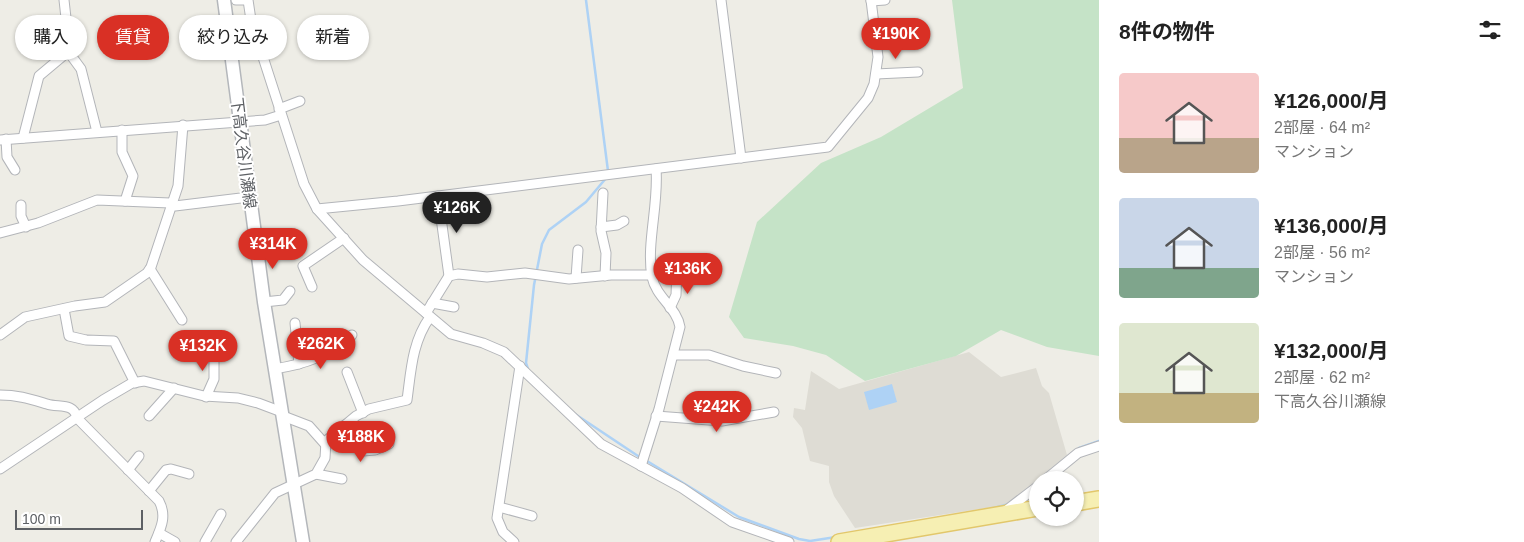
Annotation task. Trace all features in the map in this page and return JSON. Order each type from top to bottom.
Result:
[{"type":"main road","name":"下高久谷川瀬線","points":[[224,0],[264,302],[303,542]]},
{"type":"main road","points":[[1084,502],[1099,499]]},
{"type":"main road","points":[[843,542],[1029,509]]},
{"type":"street","points":[[64,0],[66,15]]},
{"type":"street","points":[[236,0],[246,0],[250,15]]},
{"type":"street","points":[[721,0],[741,158]]},
{"type":"street","points":[[317,208],[438,196],[656,170],[828,147],[868,98],[876,74],[878,57],[871,1],[886,0]]},
{"type":"street","points":[[875,30],[915,31]]},
{"type":"street","points":[[23,138],[39,76],[58,60]]},
{"type":"street","points":[[73,60],[81,69],[96,132]]},
{"type":"street","points":[[263,60],[304,184],[317,208],[363,260],[451,334],[483,343],[504,352],[590,436],[682,488],[732,522],[789,542]]},
{"type":"street","points":[[876,74],[918,72]]},
{"type":"street","points":[[15,170],[9,164],[3,140],[266,120],[300,101]]},
{"type":"street","points":[[0,335],[22,319],[75,306],[105,302],[142,279],[150,269],[178,186],[183,125]]},
{"type":"street","points":[[122,130],[122,152],[134,176],[125,201]]},
{"type":"street","points":[[641,466],[674,355],[680,327],[679,320],[654,284],[652,275],[653,225],[657,193],[656,170]]},
{"type":"street","points":[[603,193],[601,227],[606,253],[605,276]]},
{"type":"street","points":[[325,444],[345,425],[362,413],[407,400],[413,354],[432,303],[449,276],[438,196]]},
{"type":"street","points":[[0,233],[26,227],[97,200],[172,204],[175,206],[249,197]]},
{"type":"street","points":[[21,205],[26,227]]},
{"type":"street","points":[[601,227],[617,225],[624,221]]},
{"type":"street","points":[[312,287],[303,266],[344,238]]},
{"type":"street","points":[[576,278],[578,250]]},
{"type":"street","points":[[150,269],[182,320]]},
{"type":"street","points":[[670,308],[680,295],[677,269]]},
{"type":"street","points":[[449,276],[458,274],[487,277],[525,273],[576,278],[652,275]]},
{"type":"street","points":[[264,302],[283,300],[290,291]]},
{"type":"street","points":[[432,303],[454,307]]},
{"type":"street","points":[[64,310],[69,336],[86,340],[114,341],[135,383]]},
{"type":"street","points":[[295,323],[299,364]]},
{"type":"street","points":[[274,369],[299,364],[323,356],[352,335]]},
{"type":"street","points":[[206,397],[214,379],[214,352]]},
{"type":"street","points":[[674,355],[709,355],[743,366],[776,373]]},
{"type":"street","points":[[514,542],[503,532],[497,518],[520,366]]},
{"type":"street","points":[[347,372],[362,413]]},
{"type":"street","points":[[0,469],[109,396],[135,383],[144,381],[206,397],[238,398],[258,403],[309,426],[325,444],[325,458],[316,474]]},
{"type":"street","points":[[149,416],[174,388]]},
{"type":"street","points":[[0,395],[24,396],[48,405],[68,407],[76,413],[77,418],[163,508],[163,520],[154,542]]},
{"type":"street","points":[[656,416],[722,422],[774,412]]},
{"type":"street","points":[[345,425],[351,427],[355,443],[363,451],[375,450],[389,444]]},
{"type":"street","points":[[1055,471],[1078,453],[1099,446]]},
{"type":"street","points":[[128,470],[139,456]]},
{"type":"street","points":[[149,492],[166,470],[172,469],[189,474]]},
{"type":"street","points":[[236,542],[275,493],[316,474],[342,479]]},
{"type":"street","points":[[1003,513],[1029,493]]},
{"type":"street","points":[[499,507],[532,516]]},
{"type":"street","points":[[205,542],[221,514]]},
{"type":"street","points":[[158,533],[175,542]]},
{"type":"shaded area","points":[[969,352],[1001,377],[1036,368],[1042,386],[1049,393],[1067,455],[1047,471],[1029,471],[1029,486],[1006,505],[855,528],[834,496],[829,482],[829,466],[810,461],[802,428],[793,417],[794,408],[805,410],[811,371],[839,389]]},
{"type":"green space","points":[[952,0],[1099,0],[1099,356],[1047,347],[1001,330],[956,356],[865,381],[826,355],[793,346],[744,338],[729,317],[757,222],[821,163],[881,137],[963,88]]},
{"type":"water","points":[[892,384],[897,402],[869,410],[864,392]]},
{"type":"waterway","points":[[586,0],[608,171]]},
{"type":"waterway","points":[[528,369],[526,363],[534,285],[542,244],[549,230],[586,202],[607,177]]},
{"type":"waterway","points":[[575,414],[638,456]]},
{"type":"waterway","points":[[1079,448],[1099,441]]},
{"type":"waterway","points":[[647,461],[739,517],[799,539],[810,541],[836,537]]},
{"type":"waterway","points":[[990,509],[1009,504]]}]
